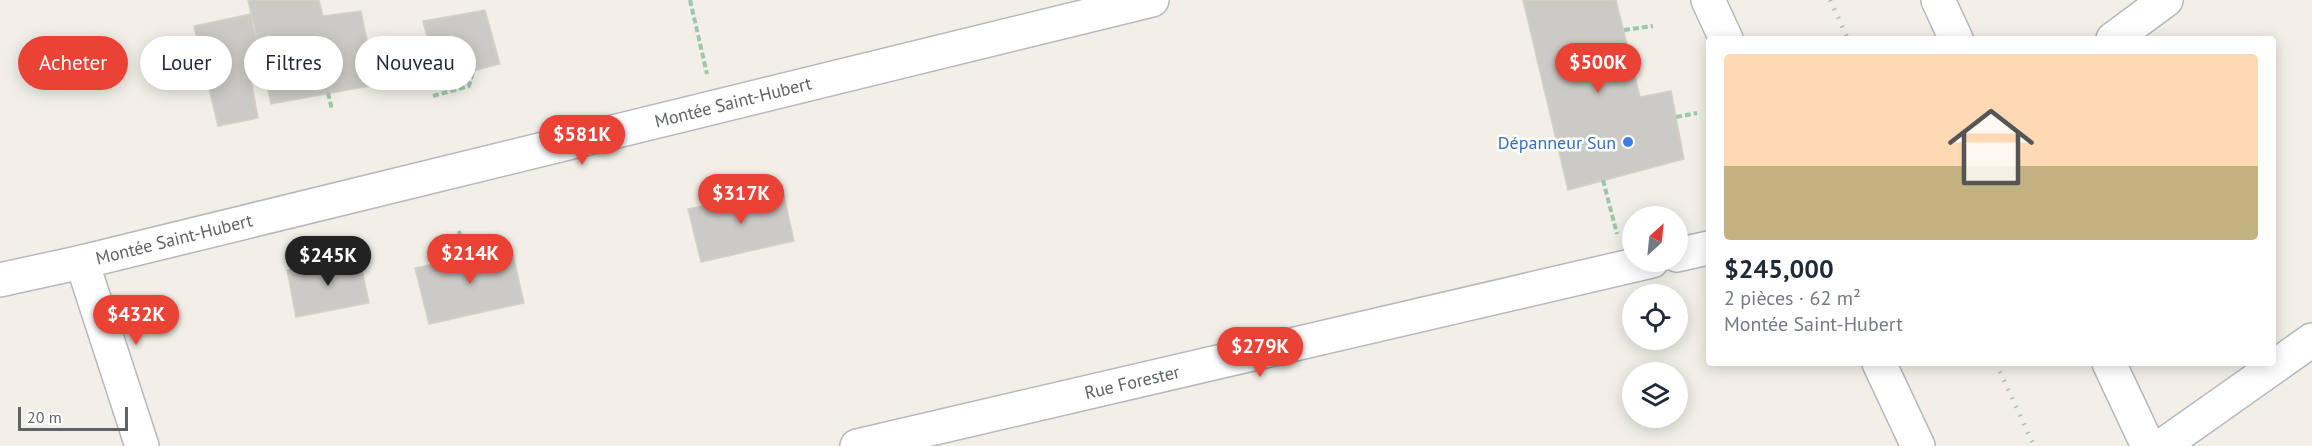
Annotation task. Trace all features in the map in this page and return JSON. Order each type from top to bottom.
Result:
[{"type":"street","name":"Montée Saint-Hubert","points":[[0,280],[82,262],[1152,0]]},
{"type":"street","points":[[1708,0],[1725,36]]},
{"type":"street","points":[[1938,0],[1955,36]]},
{"type":"street","points":[[2117,36],[2166,0]]},
{"type":"street","points":[[1688,253],[1706,248]]},
{"type":"street","points":[[82,262],[142,446]]},
{"type":"street","name":"Rue Forester","points":[[857,446],[1622,268]]},
{"type":"street","points":[[2276,365],[2312,340]]},
{"type":"street","points":[[1880,366],[1918,446]]},
{"type":"street","points":[[2110,366],[2148,446]]},
{"type":"street","points":[[2162,446],[2275,366]]},
{"type":"path","points":[[690,0],[714,107]]},
{"type":"path","points":[[1624,30],[1653,26]]},
{"type":"path","points":[[433,96],[455,90]]},
{"type":"path","points":[[328,93],[332,110]]},
{"type":"path","points":[[1676,117],[1697,113]]},
{"type":"path","points":[[1603,180],[1622,224]]},
{"type":"path","points":[[459,231],[464,257]]},
{"type":"building","points":[[248,0],[319,0],[323,16],[361,11],[366,36],[355,36],[355,89],[271,104],[268,90],[343,90],[343,36],[256,36]]},
{"type":"building","points":[[1523,0],[1616,0],[1640,97],[1671,91],[1684,159],[1568,190]]},
{"type":"building","points":[[485,10],[500,64],[476,70],[476,36],[427,36],[423,21]]},
{"type":"building","points":[[251,14],[256,36],[244,36],[244,90],[253,90],[258,118],[218,126],[209,90],[232,90],[232,36],[196,36],[194,26]]},
{"type":"building","points":[[782,187],[794,241],[701,262],[688,209]]},
{"type":"building","points":[[511,246],[524,303],[429,324],[415,268]]},
{"type":"building","points":[[359,256],[369,303],[296,317],[287,270]]},
{"type":"railway","points":[[1830,0],[1847,36]]},
{"type":"railway","points":[[1997,366],[2034,446]]},
{"type":"place","name":"Dépanneur Sun","points":[[1628,142]]}]
